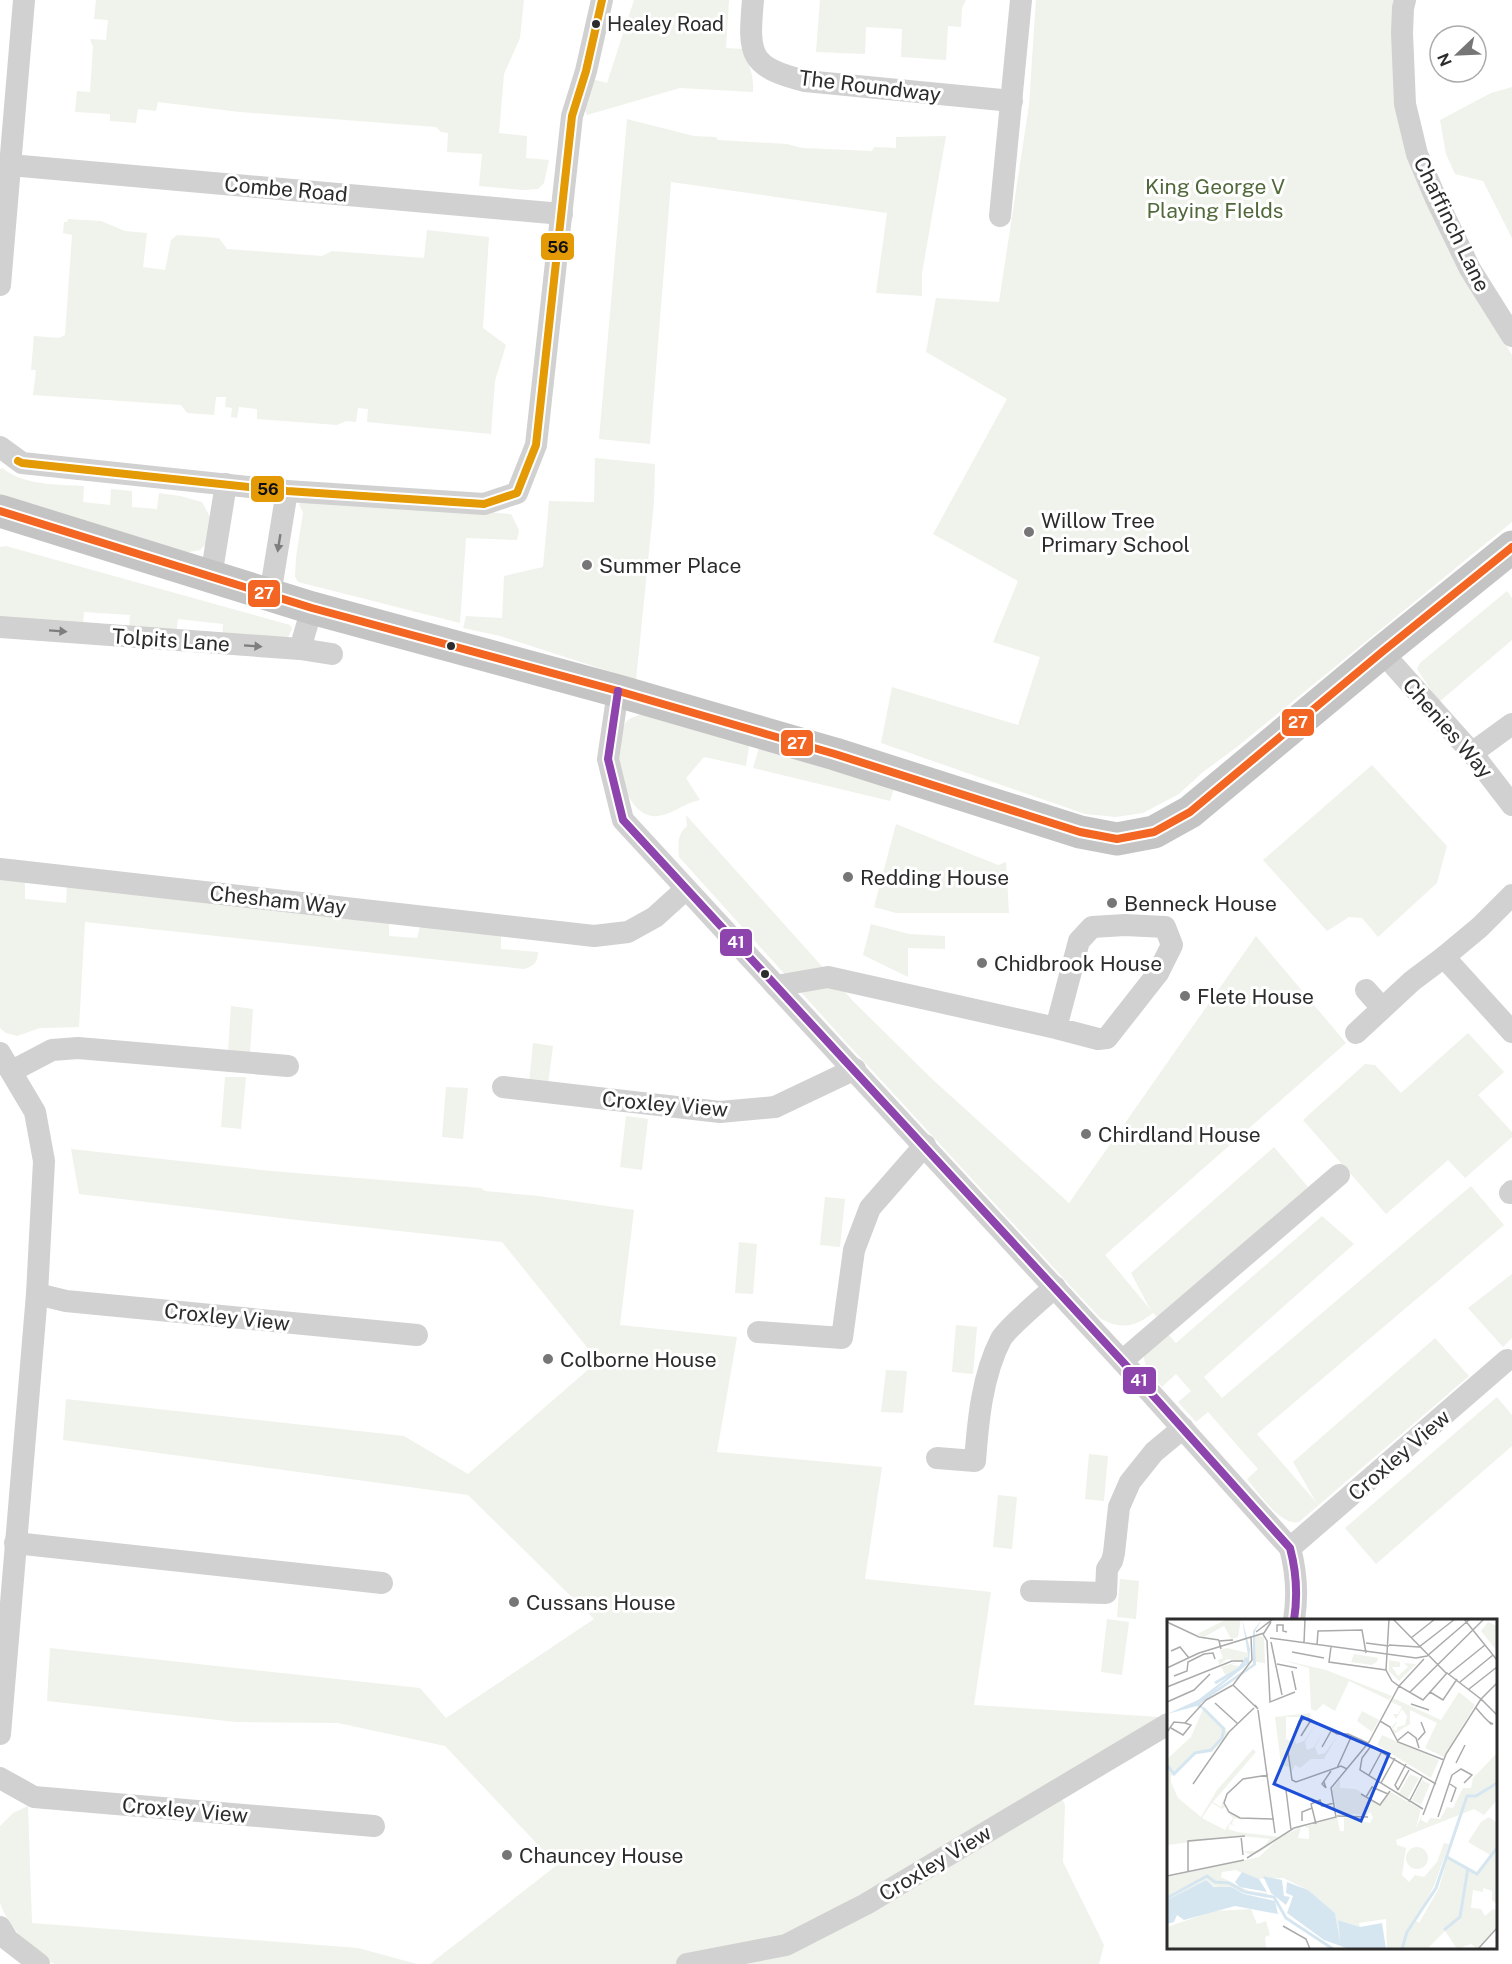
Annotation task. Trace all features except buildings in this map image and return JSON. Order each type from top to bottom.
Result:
[{"type":"main road","points":[[0,511],[312,608],[618,691],[859,761],[1080,832],[1117,839],[1154,832],[1190,812],[1512,547]]},
{"type":"street","points":[[0,285],[24,0]]},
{"type":"street","points":[[0,447],[22,463],[286,491],[484,504],[516,493],[536,445],[572,116],[586,70],[602,0]]},
{"type":"street","name":"The Roundway","points":[[753,0],[750,35],[759,62],[778,74],[805,81],[1012,101]]},
{"type":"street","points":[[1000,216],[1022,0]]},
{"type":"street","name":"Chaffinch Lane","points":[[1405,0],[1402,33],[1406,104],[1417,154],[1470,269],[1512,336]]},
{"type":"street","name":"Combe Road","points":[[10,165],[562,214]]},
{"type":"street","points":[[211,577],[226,484]]},
{"type":"street","points":[[270,595],[286,491]]},
{"type":"street","points":[[300,650],[312,608]]},
{"type":"street","name":"Tolpits Lane","points":[[0,627],[332,654]]},
{"type":"street","name":"Chenies Way","points":[[1382,652],[1472,753],[1512,805]]},
{"type":"street","points":[[618,691],[608,759],[623,820],[1055,1287],[1290,1548],[1296,1569],[1298,1593],[1294,1619]]},
{"type":"street","points":[[1472,753],[1512,724]]},
{"type":"street","name":"Chesham Way","points":[[0,869],[594,936],[628,932],[655,917],[686,890]]},
{"type":"street","points":[[1356,1033],[1412,981],[1480,927],[1512,895]]},
{"type":"street","points":[[776,986],[828,977],[1098,1039],[1107,1038],[1158,973],[1172,945],[1166,927],[1125,925],[1092,927],[1079,941],[1056,1028]]},
{"type":"street","points":[[1444,957],[1512,1032]]},
{"type":"street","points":[[1366,990],[1382,1008]]},
{"type":"street","points":[[0,1734],[37,1294],[44,1161],[35,1112],[6,1062],[52,1050],[78,1048],[288,1066]]},
{"type":"street","name":"Croxley View","points":[[503,1087],[720,1112],[775,1107],[855,1069]]},
{"type":"street","points":[[758,1332],[842,1338],[854,1250],[870,1208],[924,1145]]},
{"type":"street","points":[[1122,1361],[1339,1175]]},
{"type":"street","points":[[937,1458],[975,1461],[981,1403],[990,1367],[1002,1337],[1055,1287]]},
{"type":"street","name":"Croxley View","points":[[37,1294],[66,1301],[417,1335]]},
{"type":"street","name":"Croxley View","points":[[1290,1548],[1507,1360]]},
{"type":"street","points":[[1031,1591],[1106,1593],[1107,1569],[1114,1553],[1119,1507],[1130,1482],[1154,1452],[1183,1428]]},
{"type":"street","points":[[15,1543],[382,1582]]},
{"type":"street","name":"Croxley View","points":[[687,1964],[786,1945],[866,1904],[1167,1725]]},
{"type":"street","name":"Croxley View","points":[[0,1778],[34,1797],[374,1826]]},
{"type":"street","points":[[0,1927],[8,1940],[39,1964]]},
{"type":"green space","points":[[96,0],[524,0],[520,38],[504,74],[499,133],[527,136],[526,158],[549,160],[544,183],[538,189],[523,190],[479,186],[482,154],[447,152],[448,133],[441,132],[436,127],[240,112],[158,102],[156,111],[138,109],[136,123],[110,121],[110,114],[75,112],[77,91],[90,92],[93,47],[90,39],[106,40],[108,20],[94,19]]},
{"type":"green space","points":[[634,0],[729,0],[726,48],[744,49],[752,75],[753,92],[680,88],[587,115],[585,110],[592,79],[607,83]]},
{"type":"green space","points":[[820,0],[966,0],[962,8],[961,27],[948,26],[946,60],[901,57],[902,29],[866,27],[865,54],[816,52]]},
{"type":"green space","name":"King George V Playing FIelds","points":[[1036,0],[1400,0],[1397,104],[1468,282],[1512,355],[1512,522],[1237,747],[1203,772],[1179,794],[1143,813],[1116,817],[1085,814],[881,743],[892,687],[1018,725],[1040,657],[993,642],[1018,581],[933,534],[1007,399],[926,352],[936,298],[999,302],[1029,105]]},
{"type":"green space","points":[[1512,87],[1512,238],[1483,181],[1455,174],[1446,154],[1440,120],[1491,93]]},
{"type":"green space","points":[[627,119],[694,136],[716,137],[718,140],[787,144],[803,148],[872,151],[874,147],[896,148],[896,137],[946,136],[922,273],[922,296],[876,293],[887,213],[671,182],[650,444],[599,439]]},
{"type":"green space","points":[[68,219],[101,221],[125,231],[147,233],[143,267],[165,270],[171,240],[177,235],[219,238],[227,249],[322,256],[332,251],[424,258],[427,230],[489,237],[483,328],[506,345],[495,381],[491,434],[367,422],[368,409],[358,408],[356,422],[346,421],[337,425],[257,419],[257,409],[239,407],[237,418],[231,417],[232,408],[225,407],[226,397],[216,397],[214,415],[187,413],[181,405],[33,395],[36,370],[31,370],[34,336],[59,338],[65,335],[72,235],[63,233],[64,222]]},
{"type":"green space","points":[[595,458],[655,464],[654,502],[636,680],[500,636],[463,628],[466,616],[502,618],[504,576],[543,567],[549,501],[594,502]]},
{"type":"green space","points":[[0,469],[31,481],[84,486],[83,502],[110,505],[111,489],[132,491],[132,507],[157,509],[159,493],[202,502],[210,517],[206,544],[200,550],[185,553],[0,497]]},
{"type":"green space","points":[[309,496],[511,514],[519,530],[517,540],[466,538],[460,623],[298,582],[295,577],[296,557],[303,513],[299,504]]},
{"type":"green space","points":[[6,546],[290,625],[292,629],[287,639],[222,640],[223,624],[178,619],[176,635],[129,631],[130,615],[84,612],[83,627],[0,621],[0,547]]},
{"type":"green space","points":[[1507,591],[1512,598],[1512,640],[1439,702],[1417,669],[1420,663]]},
{"type":"green space","points":[[648,713],[750,739],[746,766],[704,757],[686,778],[700,800],[664,815],[652,816],[642,812],[626,791],[618,762],[618,747],[619,735],[626,722],[635,716]]},
{"type":"green space","points":[[760,744],[896,782],[890,801],[753,768]]},
{"type":"green space","points":[[1372,765],[1447,846],[1437,883],[1378,937],[1362,918],[1349,917],[1327,931],[1263,860]]},
{"type":"green space","points":[[686,815],[854,1002],[931,1078],[1069,1203],[1256,936],[1346,1043],[1105,1255],[1150,1309],[1131,1273],[1274,1147],[1308,1187],[1157,1317],[1153,1313],[1134,1324],[1127,1325],[1114,1324],[1100,1318],[679,857],[679,840],[687,826]]},
{"type":"green space","points":[[896,824],[998,865],[1006,862],[1009,913],[896,913],[874,907]]},
{"type":"green space","points":[[0,879],[25,881],[25,899],[66,903],[67,886],[389,921],[389,936],[417,938],[421,923],[501,930],[501,949],[538,952],[538,955],[535,963],[524,969],[85,922],[79,1027],[40,1028],[17,1036],[6,1033],[0,1028]]},
{"type":"green space","points":[[871,924],[909,934],[945,936],[945,949],[908,948],[908,977],[863,955]]},
{"type":"green space","points":[[231,1006],[253,1009],[250,1054],[228,1052]]},
{"type":"green space","points":[[1468,1033],[1504,1072],[1478,1095],[1512,1132],[1512,1137],[1465,1178],[1448,1160],[1386,1214],[1303,1120],[1365,1064],[1375,1065],[1401,1093]]},
{"type":"green space","points":[[533,1043],[553,1046],[548,1085],[529,1083]]},
{"type":"green space","points":[[225,1077],[246,1077],[241,1129],[221,1127]]},
{"type":"green space","points":[[446,1087],[468,1088],[463,1139],[442,1137]]},
{"type":"green space","points":[[626,1116],[648,1119],[642,1170],[620,1167]]},
{"type":"green space","points":[[71,1149],[271,1171],[481,1188],[485,1191],[634,1210],[620,1325],[737,1337],[717,1452],[882,1467],[865,1579],[991,1592],[974,1705],[1159,1717],[1054,1780],[1065,1805],[1063,1862],[1104,1945],[1099,1964],[430,1964],[557,1865],[445,1746],[338,1723],[236,1722],[47,1701],[50,1648],[420,1688],[446,1718],[594,1619],[468,1495],[63,1440],[66,1399],[404,1436],[468,1474],[598,1361],[502,1242],[79,1194]]},
{"type":"green space","points":[[1471,1186],[1504,1225],[1257,1434],[1316,1502],[1293,1462],[1435,1338],[1469,1376],[1299,1522],[1285,1519],[1271,1508],[1247,1479],[1258,1469],[1208,1412],[1196,1422],[1178,1402],[1191,1391],[1176,1374],[1162,1387],[1146,1369],[1143,1352],[1164,1330],[1176,1343],[1322,1216],[1354,1244],[1204,1377],[1222,1398]]},
{"type":"green space","points":[[825,1197],[845,1199],[840,1247],[820,1245]]},
{"type":"green space","points":[[739,1242],[757,1244],[753,1294],[735,1293]]},
{"type":"green space","points":[[1512,1274],[1512,1338],[1503,1347],[1468,1308]]},
{"type":"green space","points":[[956,1325],[977,1327],[973,1374],[952,1372]]},
{"type":"green space","points":[[886,1370],[907,1371],[903,1413],[881,1412]]},
{"type":"green space","points":[[1497,1397],[1512,1415],[1512,1446],[1376,1564],[1345,1528]]},
{"type":"green space","points":[[1089,1454],[1108,1456],[1104,1501],[1085,1499]]},
{"type":"green space","points":[[998,1495],[1017,1497],[1012,1549],[993,1547]]},
{"type":"green space","points":[[1120,1579],[1139,1581],[1136,1619],[1117,1617]]},
{"type":"green space","points":[[1107,1619],[1129,1622],[1122,1675],[1101,1672]]},
{"type":"green space","points":[[28,1806],[32,1923],[358,1948],[417,1964],[54,1964],[22,1938],[0,1903],[0,1826],[13,1813]]},
{"type":"transit line","name":"56","points":[[18,461],[287,491],[484,504],[517,493],[536,445],[572,116],[586,71],[602,0]]},
{"type":"transit line","name":"27","points":[[0,511],[312,608],[618,691],[835,754],[1080,832],[1117,839],[1154,832],[1190,812],[1512,547]]},
{"type":"transit line","name":"41","points":[[618,691],[608,759],[623,820],[1122,1361],[1290,1548],[1296,1584],[1294,1619]]},
{"type":"place","name":"Healey Road","points":[[596,24]]},
{"type":"place","name":"Willow Tree Primary School","points":[[1029,532]]},
{"type":"place","name":"Summer Place","points":[[587,565]]},
{"type":"place","name":"Redding House","points":[[848,877]]},
{"type":"place","name":"Benneck House","points":[[1112,903]]},
{"type":"place","name":"Chidbrook House","points":[[982,963]]},
{"type":"place","name":"Flete House","points":[[1185,996]]},
{"type":"place","name":"Chirdland House","points":[[1086,1134]]},
{"type":"place","name":"Colborne House","points":[[548,1359]]},
{"type":"place","name":"Cussans House","points":[[514,1602]]},
{"type":"place","name":"Chauncey House","points":[[507,1855]]}]
